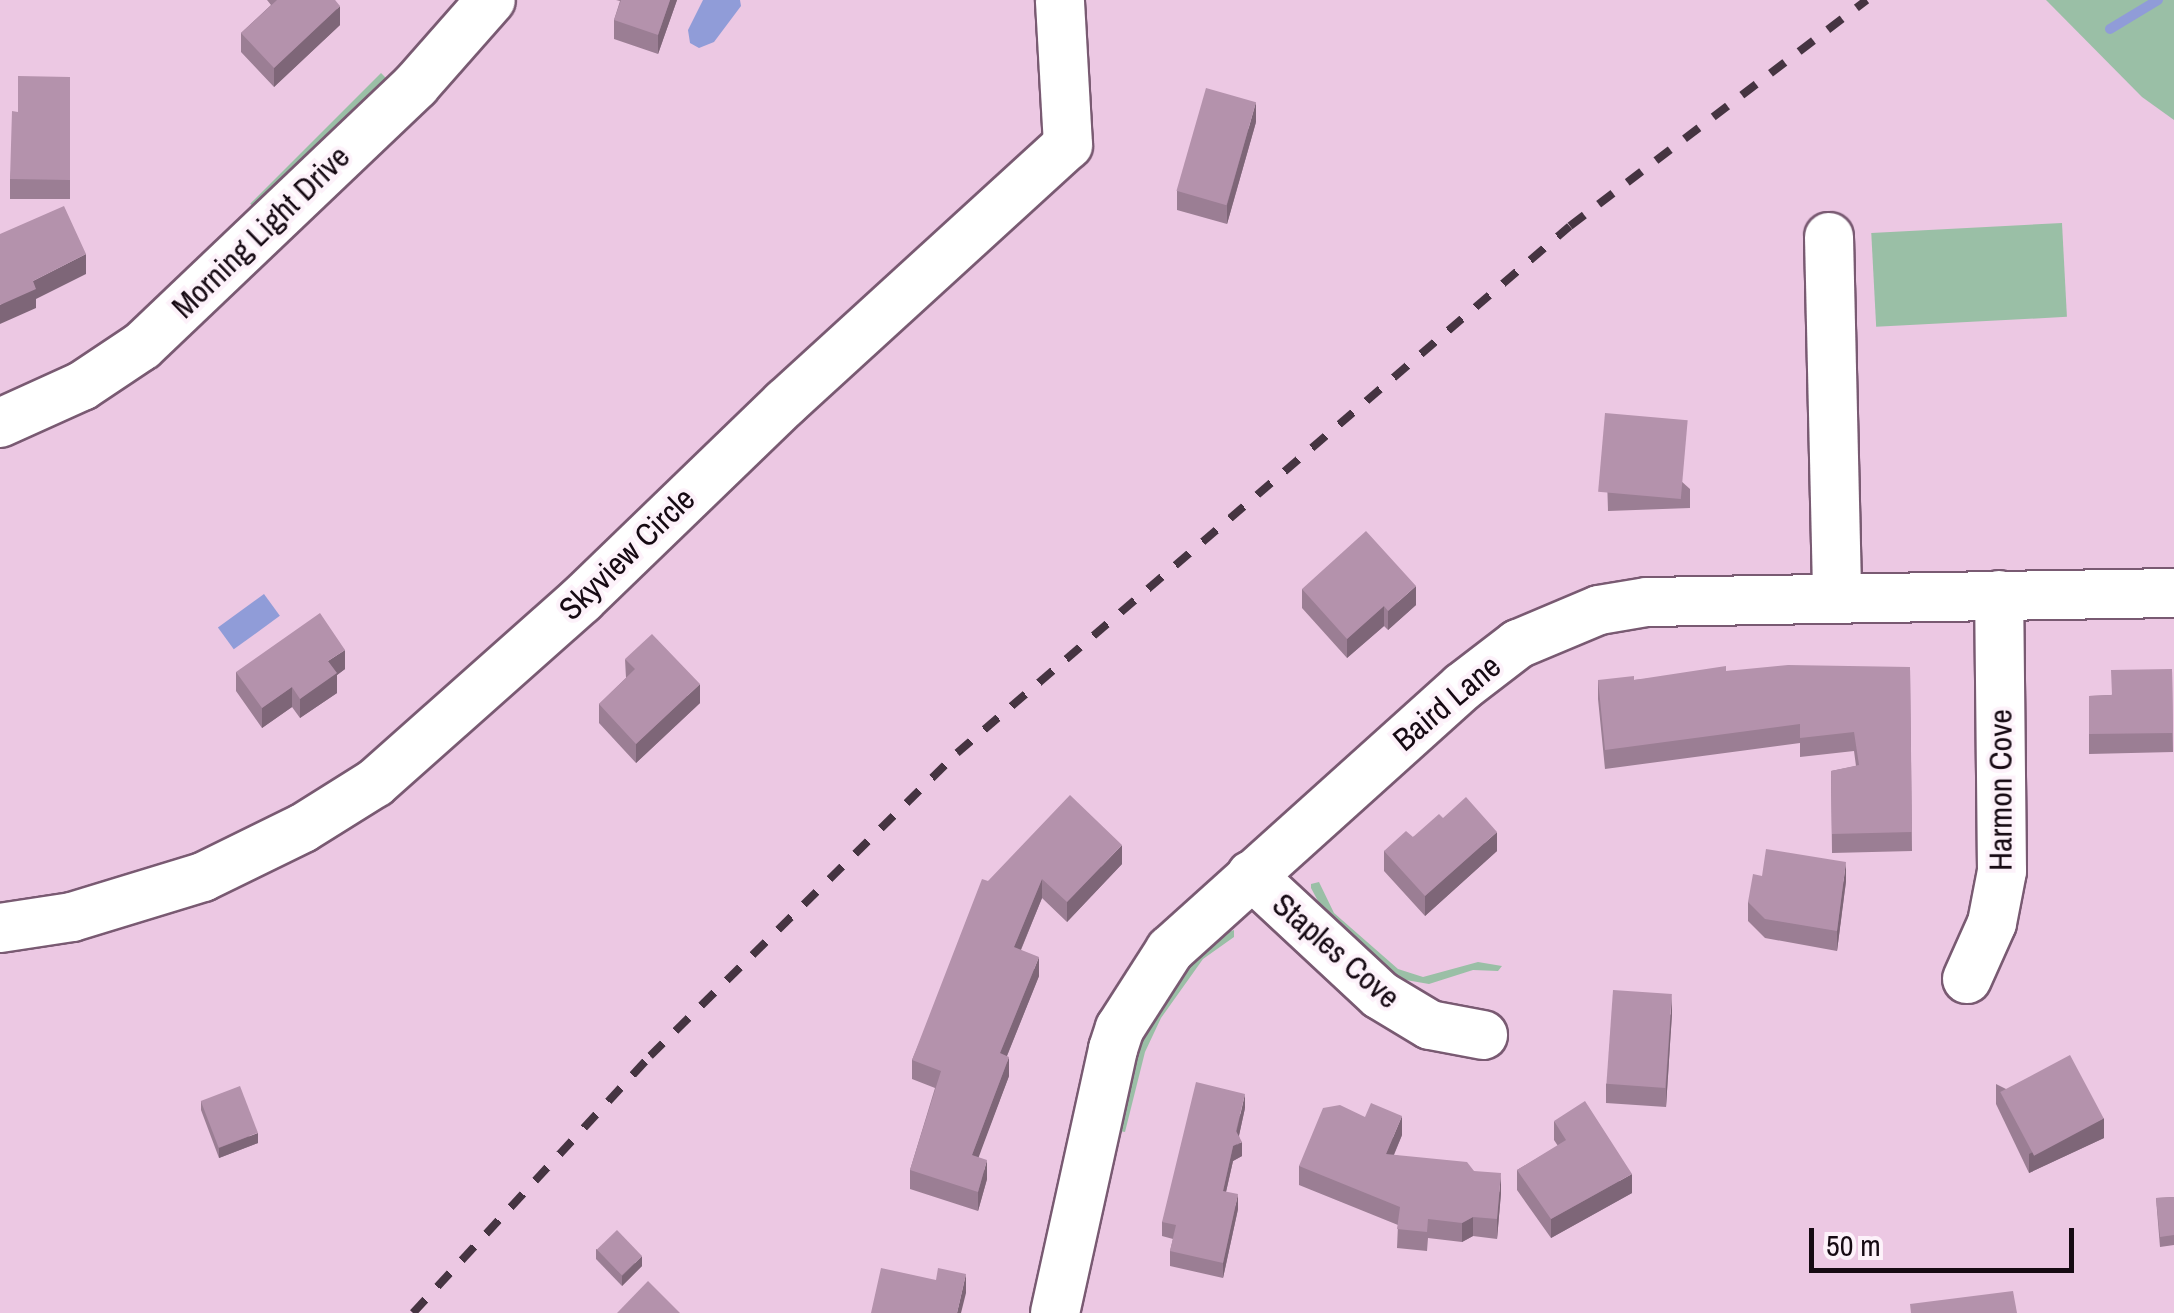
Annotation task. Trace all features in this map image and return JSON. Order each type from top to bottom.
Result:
[{"type":"street","name":"Morning Light Drive","points":[[0,422],[82,386],[142,346],[416,84],[491,0]]},
{"type":"street","name":"Skyview Circle","points":[[0,928],[72,917],[203,876],[303,828],[375,783],[581,600],[785,402],[1068,144],[1060,0]]},
{"type":"street","points":[[1829,237],[1836,597]]},
{"type":"street","name":"Baird Lane","points":[[1055,1313],[1095,1119],[1120,1028],[1170,950],[1462,687],[1531,638],[1599,610],[1647,602],[2174,593]]},
{"type":"street","name":"Harmon Cove","points":[[1967,980],[1992,923],[2002,871],[2000,594]]},
{"type":"street","name":"Staples Cove","points":[[1251,875],[1380,995],[1430,1025],[1483,1035]]},
{"type":"green space","points":[[2046,0],[2174,0],[2174,120],[2142,97]]},
{"type":"green space","points":[[381,73],[386,78],[255,209],[250,204]]},
{"type":"green space","points":[[2062,223],[2067,317],[1876,327],[1871,233]]},
{"type":"green space","points":[[1319,882],[1334,913],[1398,969],[1423,977],[1478,962],[1502,966],[1498,971],[1473,970],[1429,984],[1400,979],[1326,916],[1311,888],[1311,884]]},
{"type":"green space","points":[[1234,930],[1234,937],[1203,959],[1161,1018],[1145,1052],[1125,1132],[1119,1131],[1130,1077],[1150,1022],[1177,977],[1215,938]]},
{"type":"water","points":[[703,0],[740,0],[741,6],[714,42],[699,48],[690,43],[688,30]]},
{"type":"water","points":[[264,594],[280,616],[234,649],[218,628]]},
{"type":"building","points":[[277,0],[335,0],[340,6],[274,68],[241,33]]},
{"type":"building","points":[[621,0],[670,0],[658,35],[614,20]]},
{"type":"building","points":[[18,76],[70,77],[70,180],[10,179],[12,111],[18,112]]},
{"type":"building","points":[[1206,88],[1256,102],[1226,205],[1177,191]]},
{"type":"building","points":[[64,206],[86,254],[33,281],[36,289],[0,305],[0,234]]},
{"type":"building","points":[[1605,413],[1688,420],[1681,499],[1598,492]]},
{"type":"building","points":[[1366,531],[1416,586],[1388,611],[1384,606],[1347,639],[1302,589]]},
{"type":"building","points":[[320,613],[345,650],[328,661],[337,673],[300,699],[292,687],[262,708],[236,672]]},
{"type":"building","points":[[652,634],[700,684],[636,744],[599,704],[635,669],[625,659]]},
{"type":"building","points":[[1788,665],[1910,667],[1912,832],[1832,834],[1831,771],[1859,765],[1854,732],[1800,738],[1800,724],[1605,750],[1598,680],[1634,676],[1634,680],[1726,666],[1726,671]]},
{"type":"building","points":[[2172,669],[2173,733],[2089,734],[2089,696],[2112,695],[2111,670]]},
{"type":"building","points":[[1070,795],[1122,845],[1067,902],[1042,879],[1014,947],[1039,957],[1000,1053],[1009,1057],[972,1155],[987,1160],[978,1192],[910,1170],[941,1071],[912,1060],[982,879],[988,881]]},
{"type":"building","points":[[1466,797],[1497,832],[1425,896],[1384,851],[1406,831],[1413,837],[1439,814],[1443,818]]},
{"type":"building","points":[[1766,849],[1846,862],[1837,931],[1765,919],[1748,902],[1753,874],[1762,876]]},
{"type":"building","points":[[1613,990],[1672,994],[1665,1088],[1606,1084]]},
{"type":"building","points":[[2070,1055],[2104,1119],[2034,1156],[2000,1092]]},
{"type":"building","points":[[1196,1082],[1245,1094],[1236,1131],[1242,1142],[1233,1146],[1223,1191],[1238,1194],[1223,1263],[1170,1251],[1176,1225],[1162,1222]]},
{"type":"building","points":[[240,1086],[258,1133],[219,1148],[201,1101]]},
{"type":"building","points":[[1585,1101],[1632,1174],[1551,1219],[1517,1170],[1566,1140],[1554,1121]]},
{"type":"building","points":[[1371,1103],[1402,1116],[1386,1154],[1467,1162],[1474,1171],[1501,1173],[1497,1219],[1473,1217],[1462,1223],[1428,1219],[1427,1232],[1397,1229],[1400,1207],[1299,1166],[1323,1108],[1340,1105],[1365,1117]]},
{"type":"building","points":[[2174,1197],[2174,1235],[2160,1237],[2156,1198]]},
{"type":"building","points":[[617,1230],[642,1256],[622,1275],[597,1249]]},
{"type":"building","points":[[881,1268],[936,1280],[938,1268],[966,1274],[957,1313],[871,1313]]},
{"type":"building","points":[[648,1281],[680,1313],[617,1313]]},
{"type":"building","points":[[2013,1291],[2017,1313],[1911,1313],[1910,1304]]},
{"type":"waterway","points":[[2110,29],[2158,0]]},
{"type":"railway","points":[[413,1313],[650,1056],[957,753],[1570,226],[1867,0]]}]
